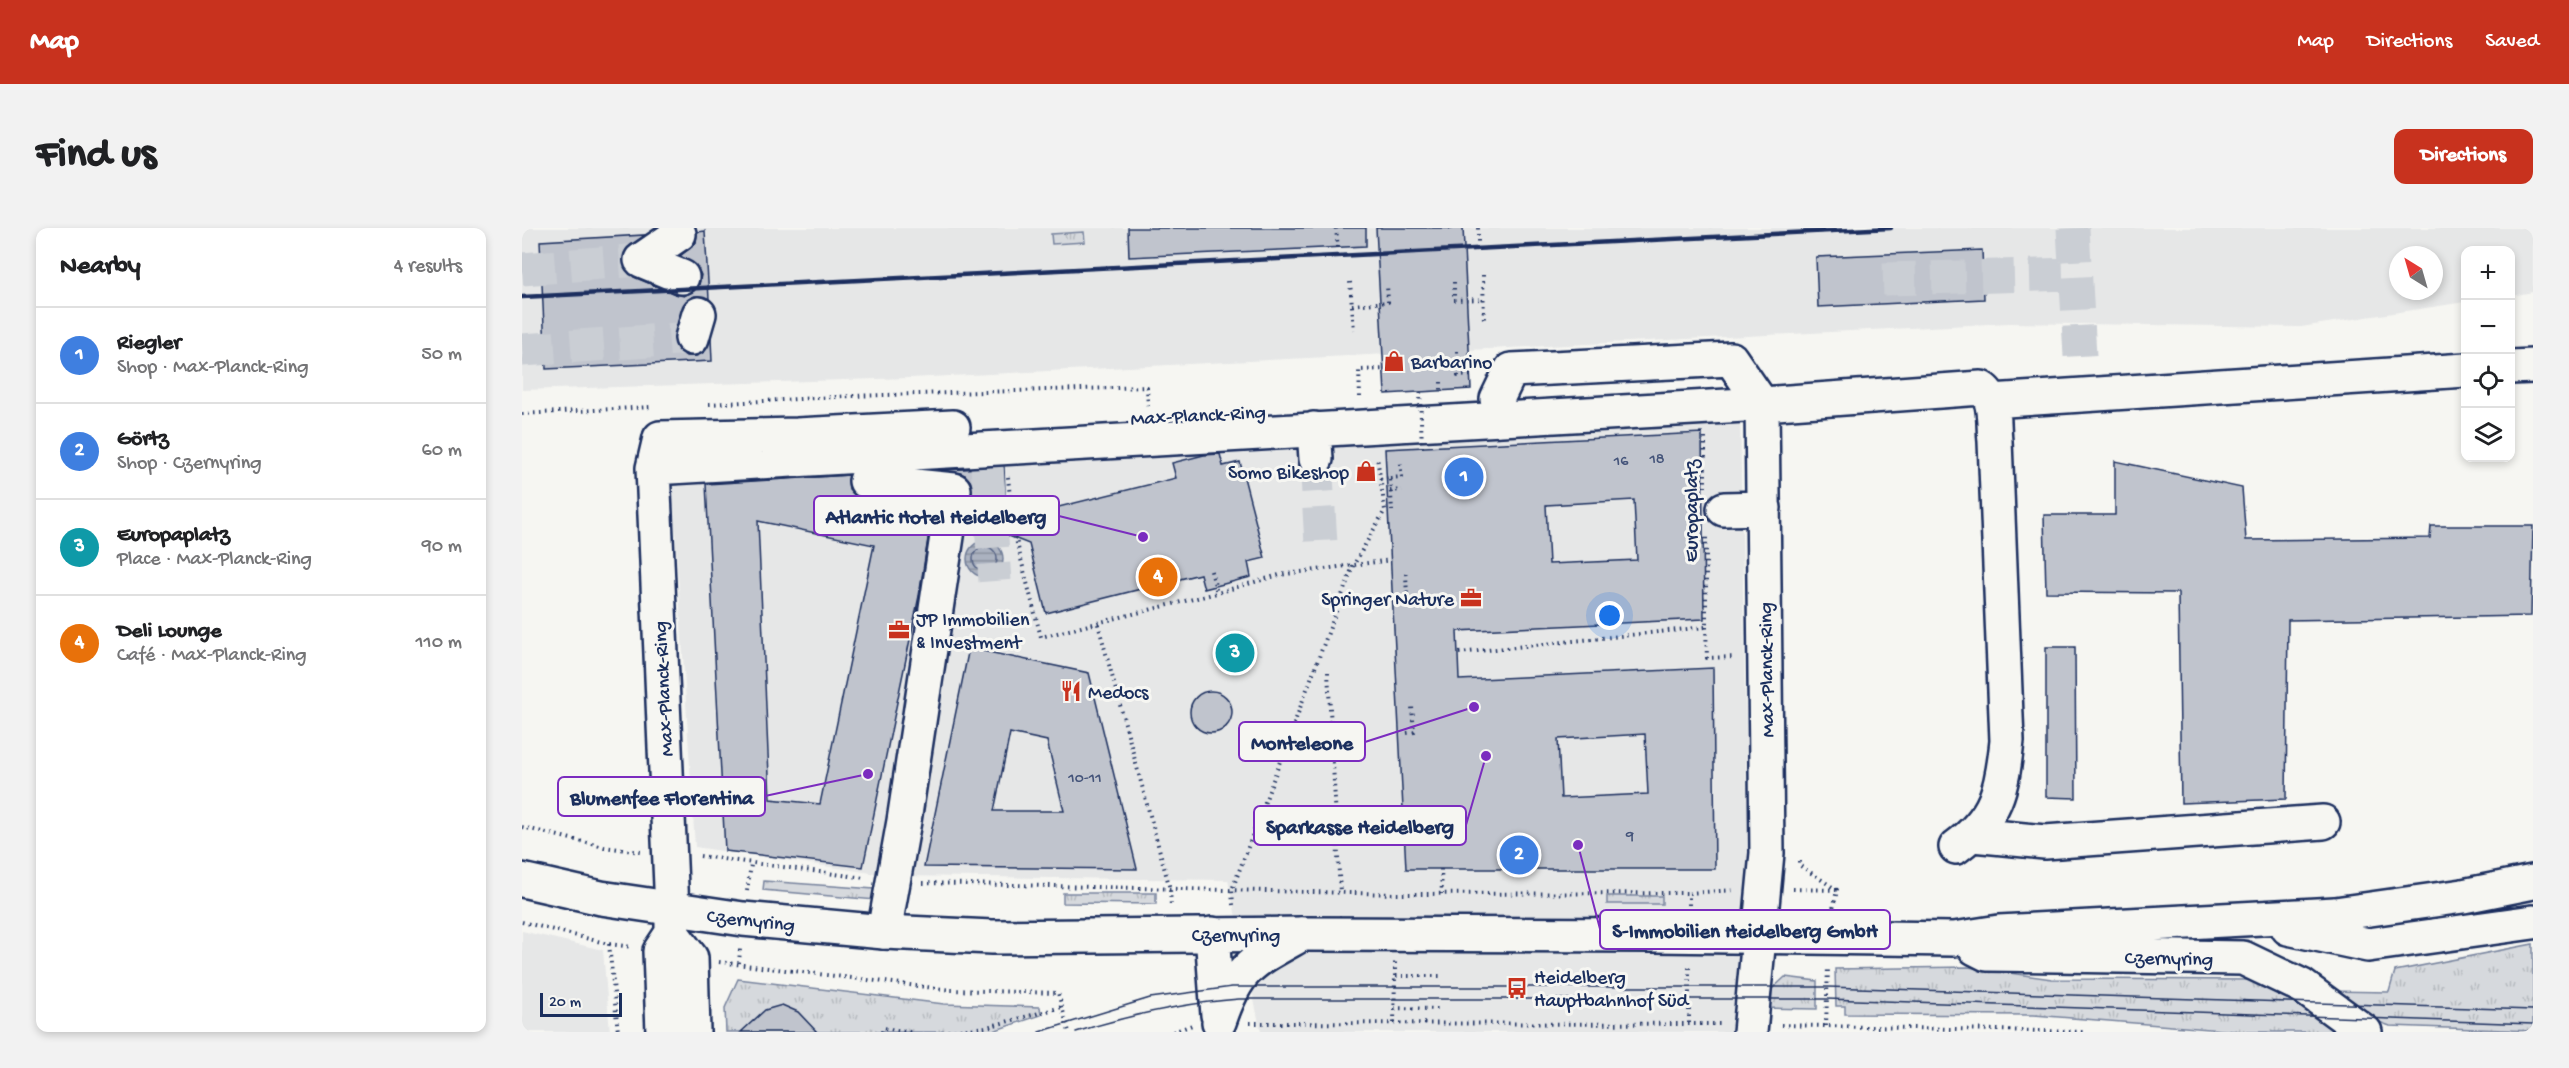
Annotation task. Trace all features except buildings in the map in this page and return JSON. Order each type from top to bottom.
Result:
[{"type":"street","points":[[679,234],[641,260],[682,277]]},
{"type":"street","points":[[2515,367],[2533,366]]},
{"type":"street","points":[[1992,401],[2461,370]]},
{"type":"street","name":"Max-Planck-Ring","points":[[674,938],[653,468],[660,438],[797,435],[1488,387],[1734,388],[1762,404]]},
{"type":"street","points":[[1762,404],[1970,388],[1981,388],[1987,391],[1992,401],[2007,741],[2002,783],[1990,812],[1964,841],[2045,843],[2323,822]]},
{"type":"street","name":"Max-Planck-Ring","points":[[653,468],[993,461],[1149,440],[1315,444],[1762,404]]},
{"type":"street","name":"Max-Planck-Ring","points":[[1750,1028],[1767,853],[1762,404]]},
{"type":"street","points":[[866,482],[954,490],[904,821],[884,932]]},
{"type":"street","points":[[1712,510],[1764,508]]},
{"type":"street","name":"Czernyring","points":[[522,880],[601,898],[674,938],[743,919],[884,932],[992,937],[1302,934],[1954,939],[1999,932],[2335,914],[2463,896],[2533,882]]},
{"type":"street","name":"Czernyring","points":[[2251,920],[2368,945],[2533,922]]},
{"type":"street","points":[[1212,934],[1220,1027]]},
{"type":"street","points":[[1220,1027],[1238,977],[1260,957],[1302,934]]},
{"type":"street","points":[[663,1032],[674,938]]},
{"type":"street","points":[[674,938],[693,1032]]},
{"type":"street","name":"Czernyring","points":[[1954,939],[1987,954],[2243,958],[2302,986],[2365,1032]]},
{"type":"path","points":[[1338,249],[1336,228],[1344,228]]},
{"type":"path","points":[[1478,228],[1478,243]]},
{"type":"path","points":[[1483,275],[1484,323]]},
{"type":"path","points":[[1350,282],[1354,330]]},
{"type":"path","points":[[1454,282],[1454,300],[1484,299]]},
{"type":"path","points":[[1352,305],[1388,302],[1387,285]]},
{"type":"path","points":[[1457,351],[1458,376],[1488,387]]},
{"type":"path","points":[[1360,381],[1359,370],[1385,369]]},
{"type":"path","points":[[1420,392],[1422,445],[1434,442]]},
{"type":"path","name":"Europaplatz","points":[[1705,429],[1712,510],[1706,627],[1707,658]]},
{"type":"path","points":[[1376,455],[1388,510]]},
{"type":"path","points":[[993,461],[1041,637],[1279,575],[1391,560]]},
{"type":"path","points":[[1380,479],[1402,477],[1400,462]]},
{"type":"path","points":[[1232,890],[1353,566],[1388,510],[1390,478]]},
{"type":"path","points":[[1390,491],[1402,490]]},
{"type":"path","points":[[1211,571],[1217,593]]},
{"type":"path","points":[[1400,599],[1407,598],[1406,573]]},
{"type":"path","points":[[1098,624],[1170,889]]},
{"type":"path","points":[[1459,653],[1706,627]]},
{"type":"path","points":[[1328,672],[1340,893]]},
{"type":"path","points":[[1407,733],[1414,732],[1412,707]]},
{"type":"path","points":[[522,827],[604,847]]},
{"type":"path","points":[[1799,853],[1799,865],[1836,890],[1828,938],[1826,1026]]},
{"type":"path","points":[[751,865],[892,881],[1340,893],[1689,893]]},
{"type":"path","points":[[1441,869],[1442,894]]},
{"type":"path","points":[[522,922],[609,944],[674,938],[951,990],[1058,993],[1070,1032]]},
{"type":"path","points":[[609,944],[618,1032]]},
{"type":"path","points":[[1394,1023],[1395,976],[1442,976]]},
{"type":"path","points":[[942,1032],[987,1027],[1062,1007]]},
{"type":"path","points":[[1394,1008],[1440,1009]]},
{"type":"path","points":[[1220,1027],[1394,1023],[1689,1023],[1750,1028],[1826,1026],[2083,1032]]},
{"type":"path","points":[[882,1032],[883,1028],[911,1032]]},
{"type":"shaded area","points":[[522,228],[2533,228],[2533,292],[2515,295],[2515,246],[2461,246],[2461,303],[2301,327],[2009,323],[910,378],[522,390]]},
{"type":"shaded area","points":[[1740,417],[1748,861],[1731,1032],[1261,1032],[1228,880],[892,876],[695,847],[672,480]]},
{"type":"shaded area","points":[[522,931],[603,950],[610,1032],[522,1032]]},
{"type":"green space","points":[[1084,232],[1085,242],[1052,244],[1051,234]]},
{"type":"green space","points":[[764,881],[888,890],[887,901],[763,890]]},
{"type":"green space","points":[[1063,893],[1156,893],[1156,904],[1063,903]]},
{"type":"green space","points":[[1607,896],[1662,896],[1662,904],[1607,904]]},
{"type":"green space","points":[[2533,944],[2533,1031],[2390,1026],[2368,1018],[2329,991],[2389,992],[2395,971]]},
{"type":"green space","points":[[1968,967],[2052,979],[2262,980],[2345,1032],[2247,1032],[2034,1015],[1845,1014],[1845,1006],[1836,1006],[1835,969]]},
{"type":"green space","points":[[1785,977],[1817,981],[1817,1009],[1763,1008],[1771,990]]},
{"type":"green space","points":[[738,979],[944,1004],[1040,1007],[1041,1015],[990,1032],[726,1032],[725,1008]]},
{"type":"water","points":[[985,541],[998,546],[1003,559],[998,572],[985,577],[972,572],[967,559],[972,546]]},
{"type":"tunnel","points":[[2073,228],[2080,356]]},
{"type":"tunnel","points":[[522,269],[641,260]]},
{"type":"tunnel","points":[[1883,279],[2076,274]]},
{"type":"tunnel","points":[[522,350],[692,338]]},
{"type":"tunnel","points":[[1316,459],[1321,544]]},
{"type":"tunnel","points":[[987,466],[995,581]]},
{"type":"tram line","points":[[1039,1032],[1150,998],[1232,987],[1828,987],[2533,1010]]},
{"type":"tram line","points":[[1076,1032],[1157,1011],[1198,1003],[1239,999],[1827,999],[2533,1024]]},
{"type":"railway","points":[[522,297],[1891,228]]},
{"type":"place","name":"Barbarino","points":[[1394,361]]},
{"type":"place","name":"Somo Bikeshop","points":[[1366,471]]},
{"type":"place","name":"Riegler","points":[[1464,477]]},
{"type":"place","name":"Atlantic Hotel Heidelberg","points":[[1143,537]]},
{"type":"place","name":"Deli Lounge","points":[[1158,577]]},
{"type":"place","name":"Springer Nature","points":[[1471,598]]},
{"type":"place","name":"JP Immobilien & Investment","points":[[899,630]]},
{"type":"place","name":"Europaplatz","points":[[1235,653]]},
{"type":"place","name":"Medocs","points":[[1071,691]]},
{"type":"place","name":"Monteleone","points":[[1474,707]]},
{"type":"place","name":"Sparkasse Heidelberg","points":[[1486,756]]},
{"type":"place","name":"Blumenfee Florentina","points":[[868,774]]},
{"type":"place","name":"S-Immobilien Heidelberg GmbH","points":[[1578,845]]},
{"type":"place","name":"Görtz","points":[[1519,855]]},
{"type":"place","name":"Heidelberg Hauptbahnhof Süd","points":[[1517,988]]}]
